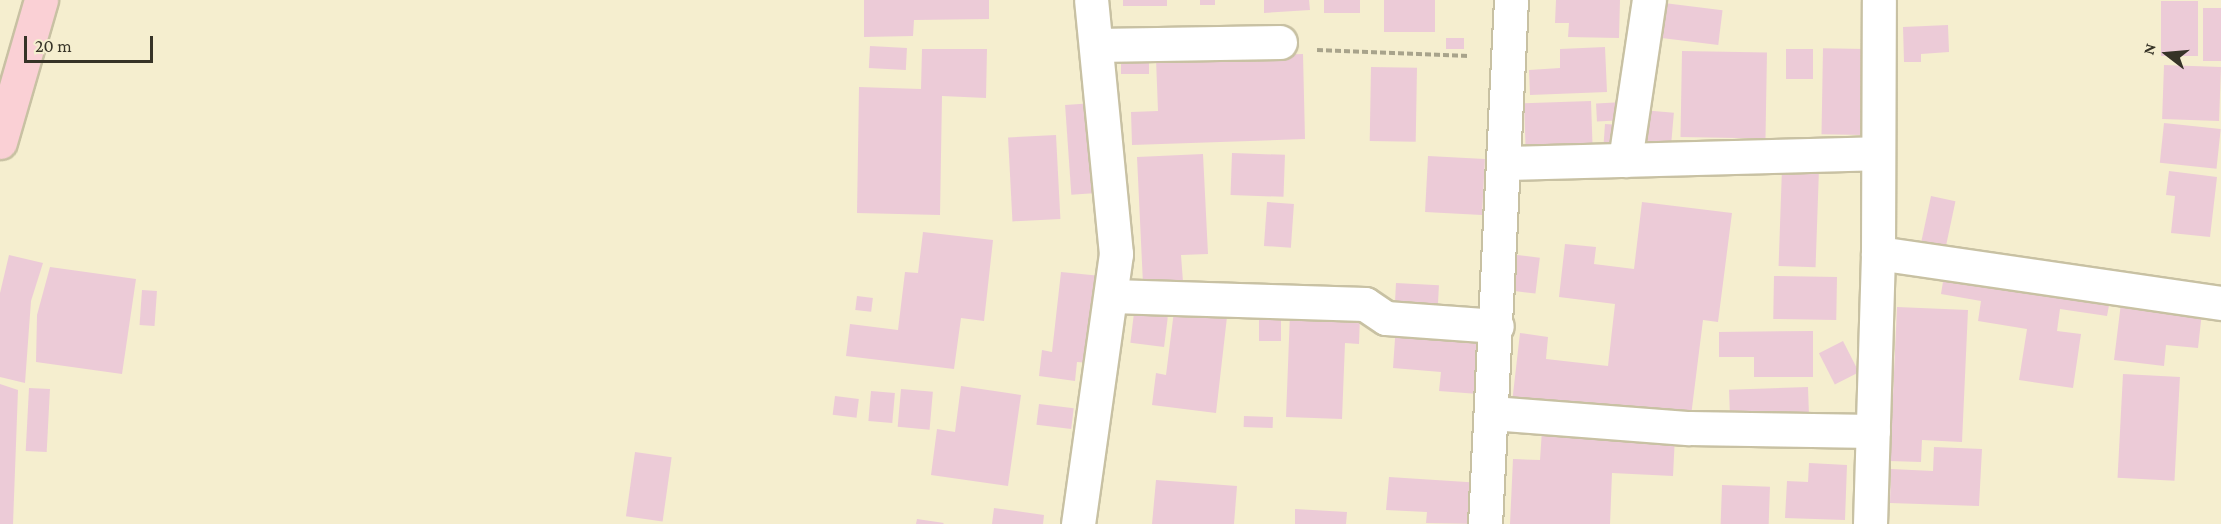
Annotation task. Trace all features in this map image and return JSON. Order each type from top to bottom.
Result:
[{"type":"main road","points":[[0,142],[41,0]]},
{"type":"street","points":[[1078,524],[1112,296],[1116,254],[1091,0]]},
{"type":"street","points":[[1485,524],[1497,326],[1511,0]]},
{"type":"street","points":[[1625,159],[1649,0]]},
{"type":"street","points":[[1870,524],[1878,253],[1879,0]]},
{"type":"street","points":[[1097,45],[1280,42]]},
{"type":"street","points":[[1505,163],[1878,153]]},
{"type":"street","points":[[1878,253],[2221,303]]},
{"type":"street","points":[[1112,296],[1365,304],[1386,318],[1497,326]]},
{"type":"street","points":[[1492,413],[1689,428],[1873,431]]},
{"type":"path","points":[[1280,42],[1293,49],[1509,57]]},
{"type":"building","points":[[864,0],[989,0],[989,19],[914,20],[913,36],[864,37]]},
{"type":"building","points":[[1123,0],[1167,0],[1167,6],[1123,6]]},
{"type":"building","points":[[1200,0],[1215,0],[1215,5],[1200,5]]},
{"type":"building","points":[[1264,0],[1309,0],[1310,10],[1264,13]]},
{"type":"building","points":[[1324,0],[1360,0],[1360,13],[1324,13]]},
{"type":"building","points":[[1384,0],[1435,0],[1435,32],[1384,32]]},
{"type":"building","points":[[1556,0],[1620,0],[1619,38],[1568,37],[1569,23],[1555,23]]},
{"type":"building","points":[[2161,1],[2198,1],[2198,56],[2161,56]]},
{"type":"building","points":[[1656,2],[1723,10],[1718,45],[1652,37]]},
{"type":"building","points":[[2203,8],[2221,8],[2221,61],[2203,61]]},
{"type":"building","points":[[1948,25],[1949,52],[1921,54],[1921,62],[1904,62],[1903,27]]},
{"type":"building","points":[[1446,38],[1464,38],[1464,49],[1446,49]]},
{"type":"building","points":[[870,46],[907,48],[906,70],[869,68]]},
{"type":"building","points":[[1605,47],[1607,92],[1530,95],[1529,70],[1560,68],[1560,49]]},
{"type":"building","points":[[1823,48],[1865,49],[1863,135],[1822,134]]},
{"type":"building","points":[[922,49],[987,49],[986,98],[942,96],[940,215],[857,213],[859,87],[921,89]]},
{"type":"building","points":[[1786,49],[1813,49],[1813,79],[1786,79]]},
{"type":"building","points":[[1682,51],[1767,52],[1765,138],[1680,137]]},
{"type":"building","points":[[1303,54],[1305,139],[1132,145],[1131,112],[1158,111],[1156,59]]},
{"type":"building","points":[[1121,58],[1149,58],[1149,74],[1121,74]]},
{"type":"building","points":[[2164,65],[2221,67],[2219,121],[2162,119]]},
{"type":"building","points":[[1371,67],[1417,68],[1416,142],[1370,141]]},
{"type":"building","points":[[1591,101],[1593,148],[1526,150],[1524,103]]},
{"type":"building","points":[[1624,102],[1625,120],[1597,121],[1596,103]]},
{"type":"building","points":[[1094,103],[1100,193],[1071,195],[1065,105]]},
{"type":"building","points":[[1642,110],[1674,113],[1671,144],[1639,141]]},
{"type":"building","points":[[2164,123],[2221,129],[2217,169],[2160,163]]},
{"type":"building","points":[[1605,124],[1620,125],[1618,151],[1603,150]]},
{"type":"building","points":[[1056,135],[1060,219],[1012,221],[1008,138]]},
{"type":"building","points":[[1232,153],[1285,155],[1284,197],[1231,195]]},
{"type":"building","points":[[1203,154],[1208,254],[1181,255],[1183,282],[1143,284],[1137,157]]},
{"type":"building","points":[[1428,156],[1485,159],[1482,215],[1425,212]]},
{"type":"building","points":[[1782,168],[1819,169],[1816,267],[1779,266]]},
{"type":"building","points":[[2169,171],[2217,177],[2210,237],[2171,233],[2175,196],[2166,195]]},
{"type":"building","points":[[1931,196],[1955,201],[1945,248],[1921,243]]},
{"type":"building","points":[[1267,202],[1294,204],[1291,248],[1264,246]]},
{"type":"building","points":[[1642,202],[1732,213],[1718,322],[1703,320],[1690,424],[1512,403],[1520,333],[1548,337],[1546,359],[1608,366],[1615,304],[1559,297],[1565,244],[1596,247],[1594,264],[1634,269]]},
{"type":"building","points":[[923,232],[993,240],[984,321],[961,318],[954,369],[846,356],[850,324],[898,330],[905,272],[918,273]]},
{"type":"building","points":[[9,255],[43,263],[31,301],[25,383],[0,377],[0,293]]},
{"type":"building","points":[[1517,255],[1540,258],[1535,294],[1513,291]]},
{"type":"building","points":[[50,267],[136,279],[122,374],[36,362],[37,315]]},
{"type":"building","points":[[1945,269],[2111,295],[2107,316],[2060,309],[2057,331],[2081,334],[2073,388],[2019,380],[2027,329],[1978,321],[1981,301],[1941,294]]},
{"type":"building","points":[[1061,272],[1101,276],[1091,363],[1077,362],[1075,381],[1039,376],[1042,350],[1052,352]]},
{"type":"building","points":[[1774,276],[1837,277],[1836,320],[1773,319]]},
{"type":"building","points":[[1396,283],[1439,285],[1438,310],[1395,308]]},
{"type":"building","points":[[142,290],[157,291],[155,326],[140,325]]},
{"type":"building","points":[[857,296],[873,298],[871,312],[855,310]]},
{"type":"building","points":[[2121,303],[2202,312],[2198,348],[2166,345],[2164,366],[2114,360]]},
{"type":"building","points":[[1897,307],[1968,310],[1962,442],[1922,440],[1921,462],[1890,461]]},
{"type":"building","points":[[1174,311],[1227,317],[1216,413],[1152,405],[1156,373],[1166,375]]},
{"type":"building","points":[[1259,311],[1281,311],[1281,341],[1259,341]]},
{"type":"building","points":[[1134,313],[1168,317],[1164,347],[1130,343]]},
{"type":"building","points":[[1290,313],[1360,316],[1359,344],[1345,343],[1342,419],[1286,417]]},
{"type":"building","points":[[1396,324],[1482,331],[1478,394],[1439,391],[1441,372],[1393,368]]},
{"type":"building","points":[[1813,331],[1813,377],[1754,377],[1754,357],[1719,357],[1719,332]]},
{"type":"building","points":[[1843,341],[1859,372],[1835,384],[1819,353]]},
{"type":"building","points":[[2123,374],[2180,377],[2174,481],[2118,478]]},
{"type":"building","points":[[0,384],[18,390],[13,524],[0,524]]},
{"type":"building","points":[[961,386],[1021,395],[1008,486],[931,475],[937,429],[955,432]]},
{"type":"building","points":[[1808,387],[1809,419],[1730,422],[1729,390]]},
{"type":"building","points":[[29,388],[50,389],[47,452],[26,451]]},
{"type":"building","points":[[901,389],[933,392],[930,430],[898,427]]},
{"type":"building","points":[[871,391],[895,393],[892,423],[868,421]]},
{"type":"building","points":[[835,396],[859,399],[857,418],[833,415]]},
{"type":"building","points":[[1039,404],[1074,408],[1071,429],[1036,425]]},
{"type":"building","points":[[1244,416],[1273,417],[1273,428],[1244,427]]},
{"type":"building","points":[[1542,430],[1675,436],[1673,476],[1612,473],[1610,524],[1510,524],[1513,459],[1540,460]]},
{"type":"building","points":[[1934,447],[1982,449],[1979,506],[1890,503],[1891,469],[1933,471]]},
{"type":"building","points":[[635,452],[672,457],[663,522],[626,516]]},
{"type":"building","points":[[1809,463],[1847,465],[1845,520],[1785,518],[1787,481],[1808,482]]},
{"type":"building","points":[[1389,477],[1482,483],[1479,524],[1426,523],[1427,512],[1386,510]]},
{"type":"building","points":[[1156,480],[1237,486],[1234,524],[1152,524]]},
{"type":"building","points":[[1722,485],[1770,487],[1769,524],[1721,524]]},
{"type":"building","points":[[994,508],[1044,515],[1043,524],[992,524]]},
{"type":"building","points":[[1295,509],[1347,512],[1346,524],[1295,524]]},
{"type":"building","points":[[917,519],[944,523],[916,524]]}]
